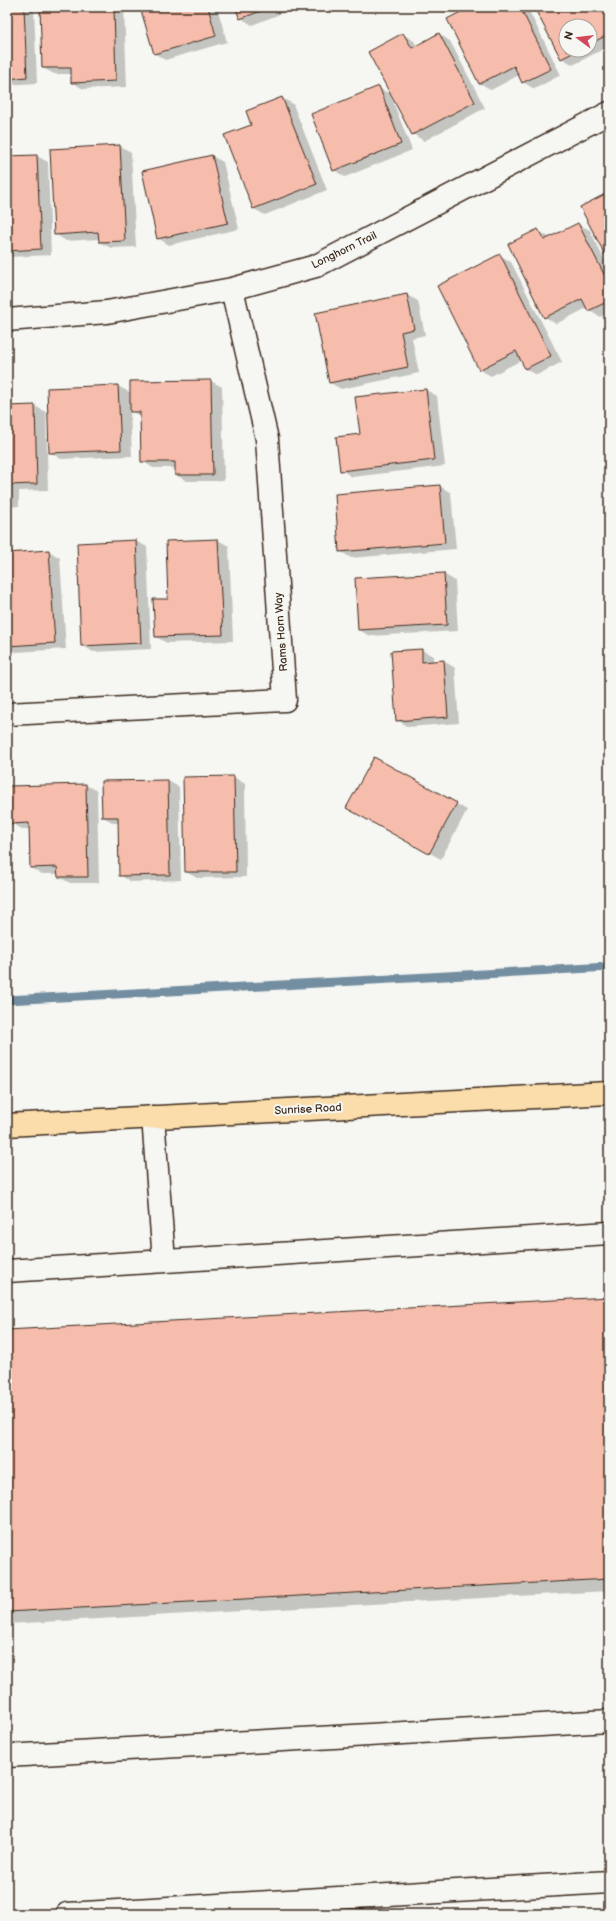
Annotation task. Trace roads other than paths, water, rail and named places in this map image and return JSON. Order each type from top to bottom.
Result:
[{"type":"main road","name":"Sunrise Road","points":[[7,1125],[609,1093]]},
{"type":"street","name":"Longhorn Trail","points":[[7,320],[107,312],[232,289],[316,266],[609,113]]},
{"type":"street","name":"Rams Horn Way","points":[[7,714],[285,700],[267,439],[232,289]]},
{"type":"street","points":[[153,1117],[164,1261]]},
{"type":"street","points":[[7,1271],[609,1233]]},
{"type":"street","points":[[7,1756],[609,1721]]},
{"type":"street","points":[[67,1914],[609,1882]]},
{"type":"waterway","points":[[7,1000],[609,967]]}]
